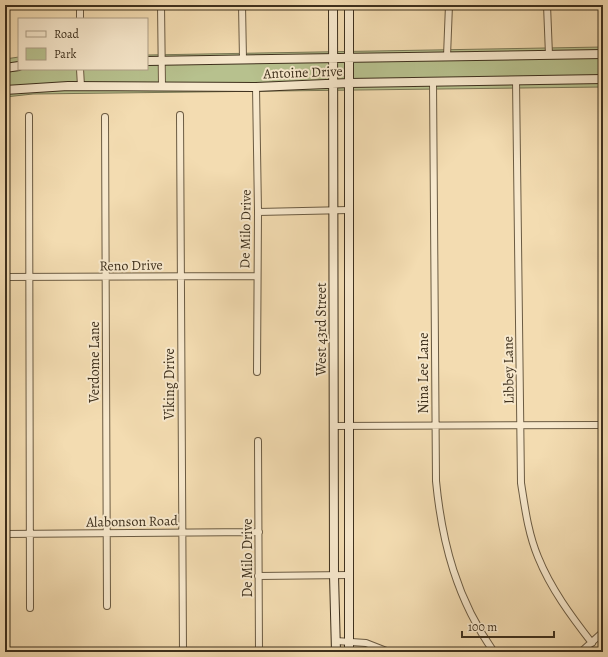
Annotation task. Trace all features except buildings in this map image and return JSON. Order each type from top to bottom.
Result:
[{"type":"main road","name":"West 43rd Street","points":[[333,5],[334,575],[336,652]]},
{"type":"main road","name":"West 43rd Street","points":[[349,5],[349,652]]},
{"type":"main road","name":"Antoine Drive","points":[[148,60],[603,54]]},
{"type":"main road","points":[[5,68],[18,66]]},
{"type":"main road","name":"Antoine Drive","points":[[5,90],[81,86],[256,87],[332,83],[603,79]]},
{"type":"main road","points":[[334,319],[348,319]]},
{"type":"street","points":[[80,5],[80,18]]},
{"type":"street","points":[[161,5],[162,86]]},
{"type":"street","points":[[242,5],[243,59]]},
{"type":"street","points":[[447,56],[449,5]]},
{"type":"street","points":[[547,5],[549,54]]},
{"type":"street","points":[[603,54],[603,315]]},
{"type":"street","points":[[80,70],[81,86]]},
{"type":"street","name":"Libbey Lane","points":[[516,80],[521,483],[527,521],[538,557],[550,584],[567,610],[592,642]]},
{"type":"street","name":"Nina Lee Lane","points":[[433,82],[435,426],[437,494],[440,521],[450,562],[466,603],[480,632],[494,652]]},
{"type":"street","name":"De Milo Drive","points":[[256,87],[258,212],[257,372]]},
{"type":"street","points":[[29,116],[30,608]]},
{"type":"street","name":"Viking Drive","points":[[180,116],[183,652]]},
{"type":"street","name":"Verdome Lane","points":[[105,117],[107,606]]},
{"type":"street","points":[[258,212],[348,210]]},
{"type":"street","name":"Reno Drive","points":[[5,277],[257,276]]},
{"type":"street","points":[[603,349],[603,387]]},
{"type":"street","points":[[334,426],[520,424],[603,425]]},
{"type":"street","name":"De Milo Drive","points":[[258,440],[259,652]]},
{"type":"street","name":"Alabonson Road","points":[[5,534],[259,532]]},
{"type":"street","points":[[258,576],[348,575]]},
{"type":"street","points":[[581,652],[603,632]]},
{"type":"street","points":[[336,641],[366,643],[389,652]]},
{"type":"green space","points":[[603,47],[603,87],[33,94],[5,97],[5,59],[18,57],[18,70],[148,70],[148,55]]}]
